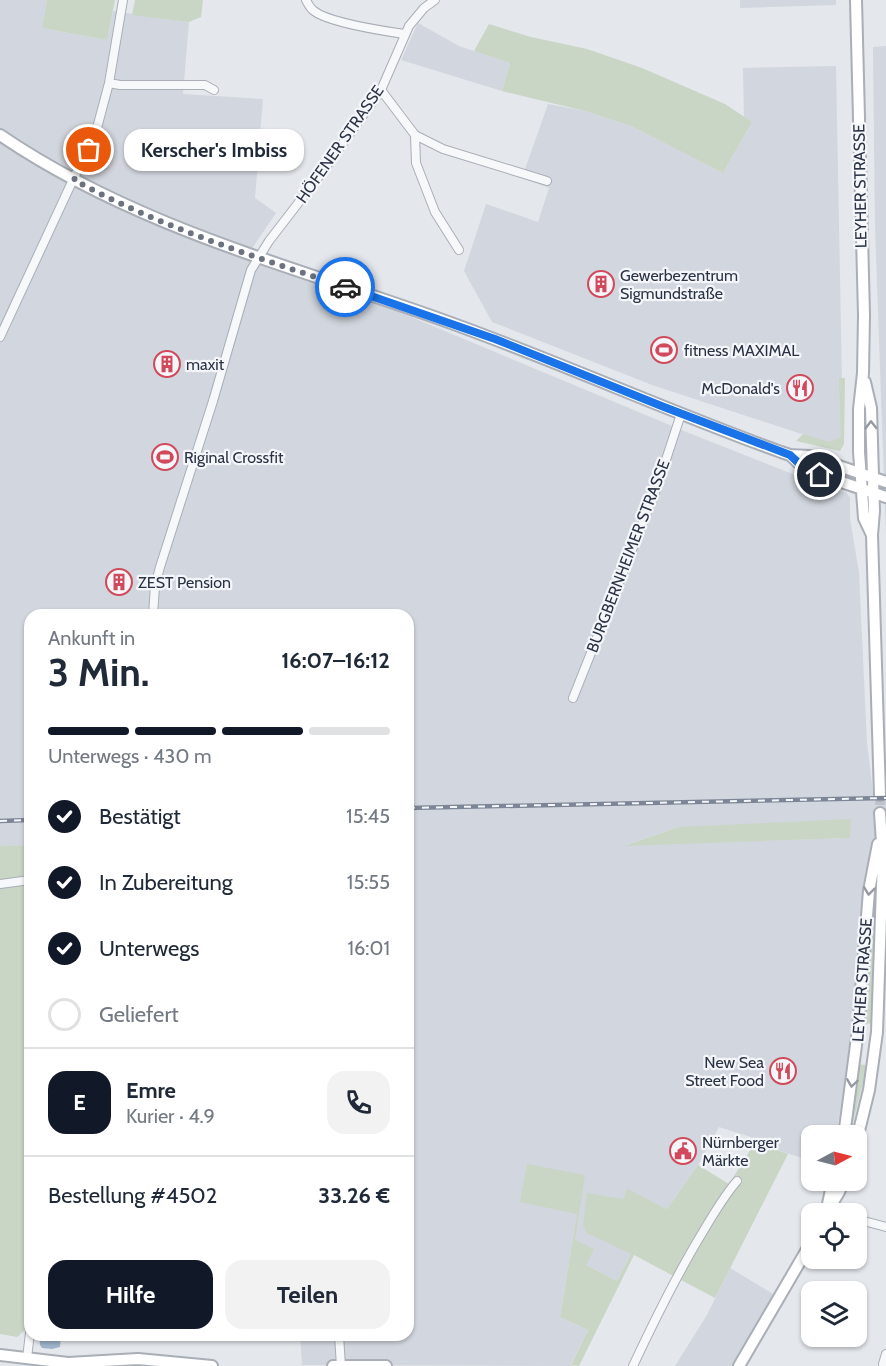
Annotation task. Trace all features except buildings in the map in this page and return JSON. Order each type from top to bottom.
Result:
[{"type":"main road","name":"LEYHER STRASSE","points":[[856,0],[864,297],[863,373],[859,409],[860,473],[864,518],[872,535]]},
{"type":"main road","points":[[0,135],[74,180],[163,223],[450,322],[790,455],[809,456],[886,482]]},
{"type":"main road","name":"LEYHER STRASSE","points":[[863,373],[871,408],[874,519],[872,535],[882,723],[880,795]]},
{"type":"main road","points":[[790,455],[806,470],[886,497]]},
{"type":"main road","name":"LEYHER STRASSE","points":[[861,1125],[867,1104],[874,1057],[884,923],[880,813]]},
{"type":"main road","name":"LEYHER STRASSE","points":[[845,1125],[858,1030],[870,881],[880,825]]},
{"type":"main road","points":[[739,1366],[801,1260]]},
{"type":"main road","points":[[0,1355],[68,1364],[138,1359],[212,1366]]},
{"type":"main road","points":[[333,1366],[386,1366]]},
{"type":"street","points":[[0,337],[98,128],[109,83],[123,0]]},
{"type":"street","points":[[306,0],[315,12],[327,17],[370,29],[404,34]]},
{"type":"street","name":"HÖFENER STRASSE","points":[[153,609],[155,586],[160,567],[213,401],[248,278],[258,257],[381,90],[404,34],[423,4],[435,0]]},
{"type":"street","points":[[109,83],[205,85],[214,90]]},
{"type":"street","points":[[381,90],[415,135],[443,148],[548,181]]},
{"type":"street","points":[[415,135],[416,163],[435,212],[459,250]]},
{"type":"street","name":"BURGBERNHEIMER STRASSE","points":[[573,698],[657,486],[681,414]]},
{"type":"street","points":[[0,884],[24,881]]},
{"type":"street","points":[[866,920],[884,923]]},
{"type":"street","points":[[633,1366],[686,1259],[727,1192],[737,1181]]},
{"type":"street","points":[[867,1222],[886,1227]]},
{"type":"street","points":[[27,1358],[29,1341]]},
{"type":"street","points":[[339,1341],[341,1366]]},
{"type":"street","points":[[883,1364],[886,1354]]},
{"type":"shaded area","points":[[0,0],[47,0],[42,28],[107,40],[113,11],[189,22],[183,94],[263,99],[255,198],[276,213],[251,250],[684,431],[847,493],[850,498],[850,518],[859,573],[867,743],[873,793],[886,792],[886,990],[865,987],[838,1125],[801,1125],[801,1158],[768,1147],[757,1139],[719,1127],[698,1165],[667,1209],[627,1190],[623,1199],[631,1254],[617,1281],[586,1265],[575,1240],[577,1214],[560,1317],[588,1330],[571,1364],[573,1366],[302,1365],[300,1341],[414,1341],[414,609],[24,609],[24,845],[0,846]],"holes":[[[679,827],[849,838],[625,845]]]},
{"type":"shaded area","points":[[740,0],[836,0],[836,5],[740,8]]},
{"type":"shaded area","points":[[418,23],[459,46],[510,63],[502,91],[401,60]]},
{"type":"shaded area","points":[[886,46],[886,535],[875,227],[873,47]]},
{"type":"shaded area","points":[[836,66],[843,436],[829,443],[652,385],[492,322],[464,271],[486,204],[538,222],[549,188],[522,178],[548,104],[585,111],[631,126],[723,173],[752,122],[744,117],[743,68]]},
{"type":"shaded area","points":[[730,1268],[778,1297],[738,1366],[675,1366],[707,1315]]},
{"type":"green space","points":[[47,0],[115,0],[107,40],[42,28]]},
{"type":"green space","points":[[135,0],[203,0],[201,17],[189,22],[132,15]]},
{"type":"green space","points":[[489,24],[531,37],[587,49],[642,68],[725,104],[752,122],[723,173],[631,126],[585,111],[502,91],[510,63],[474,51]]},
{"type":"green space","points":[[839,378],[845,378],[844,444],[840,451],[796,441],[803,434],[829,442],[841,437]]},
{"type":"green space","points":[[851,819],[850,838],[623,846],[679,827]]},
{"type":"green space","points":[[24,845],[24,1331],[17,1337],[0,1334],[0,846]]},
{"type":"green space","points":[[875,933],[874,1014],[872,1023],[866,1024],[863,1022],[869,941]]},
{"type":"green space","points":[[858,1064],[865,1065],[865,1074],[852,1125],[850,1125]]},
{"type":"green space","points":[[757,1139],[768,1147],[788,1154],[715,1298],[634,1255],[579,1366],[571,1365],[588,1330],[560,1317],[577,1214],[520,1202],[527,1164],[585,1175],[575,1240],[594,1249],[586,1265],[617,1281],[631,1254],[587,1233],[583,1225],[587,1193],[623,1199],[627,1189],[667,1209],[698,1165],[729,1184]]},
{"type":"water","points":[[40,1341],[60,1341],[60,1347],[52,1349],[42,1348]]},
{"type":"tunnel","points":[[880,795],[880,813]]},
{"type":"railway","points":[[414,808],[886,798]]},
{"type":"railway","points":[[0,821],[24,820]]},
{"type":"way so far","points":[[89,150],[74,180],[96,192],[183,231],[345,287]]},
{"type":"place","name":"Kerscher's Imbiss","points":[[89,150]]},
{"type":"place","name":"Gewerbezentrum Sigmundstraße","points":[[601,284]]},
{"type":"place","name":"fitness MAXIMAL","points":[[664,350]]},
{"type":"place","name":"maxit","points":[[167,364]]},
{"type":"place","name":"McDonald's","points":[[800,388]]},
{"type":"place","name":"Riginal Crossfit","points":[[165,457]]},
{"type":"place","name":"ZEST Pension","points":[[119,582]]},
{"type":"place","name":"New Sea Street Food","points":[[783,1071]]},
{"type":"place","name":"Nürnberger Märkte","points":[[683,1151]]},
{"type":"route","points":[[345,287],[495,339],[790,455],[806,470],[820,475]]}]
